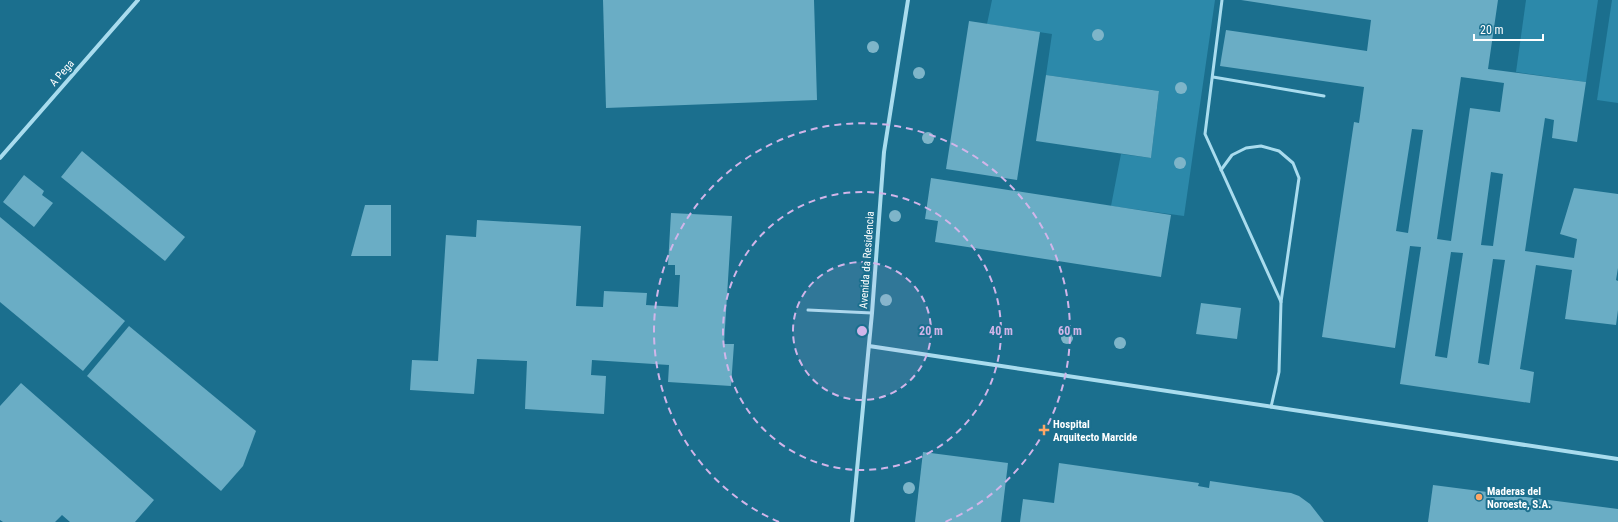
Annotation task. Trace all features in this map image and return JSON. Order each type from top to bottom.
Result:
[{"type":"street","name":"A Pega","points":[[0,158],[138,0]]},
{"type":"street","name":"Avenida da Residencia","points":[[852,522],[872,313],[884,152],[908,0]]},
{"type":"street","points":[[869,346],[1618,459]]},
{"type":"lane","points":[[1222,0],[1205,134],[1280,302]]},
{"type":"lane","points":[[1213,77],[1324,96]]},
{"type":"lane","points":[[1221,170],[1232,154],[1246,148],[1261,146],[1279,151],[1293,163],[1299,178],[1280,302],[1279,372],[1271,407]]},
{"type":"lane","points":[[808,310],[872,313]]},
{"type":"shaded area","points":[[992,0],[1215,0],[1184,216],[1111,206],[1121,154],[1151,158],[1159,91],[1046,75],[1052,34],[987,24]]},
{"type":"shaded area","points":[[1526,0],[1598,0],[1586,82],[1516,72]]},
{"type":"shaded area","points":[[1612,0],[1618,0],[1618,103],[1597,100]]},
{"type":"building","points":[[603,0],[814,0],[817,100],[606,108]]},
{"type":"building","points":[[1241,0],[1498,0],[1488,69],[1586,82],[1577,142],[1552,138],[1554,120],[1545,118],[1525,251],[1574,258],[1577,239],[1560,234],[1574,188],[1618,194],[1618,268],[1616,280],[1618,281],[1618,310],[1616,325],[1565,319],[1572,270],[1536,265],[1520,369],[1534,372],[1530,403],[1400,384],[1421,247],[1410,246],[1395,348],[1322,337],[1354,122],[1359,123],[1364,87],[1220,66],[1226,30],[1367,51],[1371,20]],"holes":[[[1461,77],[1504,83],[1500,112],[1470,108],[1451,241],[1437,239]],[[1412,129],[1423,130],[1408,233],[1396,231]],[[1491,172],[1503,174],[1493,246],[1481,245]],[[1451,252],[1463,253],[1447,358],[1435,356]],[[1493,259],[1505,260],[1489,365],[1478,363]]]},
{"type":"building","points":[[969,21],[1040,32],[1017,180],[946,169]]},
{"type":"building","points":[[1046,75],[1159,91],[1151,158],[1036,141]]},
{"type":"building","points":[[82,151],[185,237],[165,261],[61,177]]},
{"type":"building","points":[[24,175],[44,191],[42,195],[53,203],[34,227],[3,202]]},
{"type":"building","points":[[931,178],[1171,215],[1161,277],[935,242],[938,221],[925,219]]},
{"type":"building","points":[[365,205],[391,205],[391,256],[351,256]]},
{"type":"building","points":[[671,213],[732,216],[724,344],[734,344],[731,386],[668,382],[669,365],[592,360],[591,375],[606,376],[604,414],[525,409],[527,361],[477,359],[474,394],[410,390],[412,360],[438,361],[446,235],[476,237],[477,220],[581,226],[576,306],[603,307],[604,291],[647,293],[646,305],[678,307],[680,275],[675,275],[675,265],[668,265]]},
{"type":"building","points":[[0,217],[125,321],[83,371],[0,302]]},
{"type":"building","points":[[1201,303],[1241,308],[1237,339],[1196,334]]},
{"type":"building","points":[[129,326],[256,431],[243,466],[221,491],[87,376]]},
{"type":"building","points":[[21,383],[154,500],[135,522],[70,522],[62,515],[55,522],[3,522],[0,520],[0,406]]},
{"type":"building","points":[[923,452],[1008,463],[1001,522],[915,522]]},
{"type":"building","points":[[1059,463],[1199,483],[1198,486],[1209,488],[1210,481],[1291,493],[1299,496],[1310,504],[1324,522],[1020,522],[1023,499],[1054,503]]},
{"type":"building","name":"Maderas del Noroeste, S.A.","points":[[1433,485],[1618,509],[1618,522],[1428,522]]},
{"type":"place","name":"Hospital Arquitecto Marcide","points":[[1044,430]]},
{"type":"place","name":"Maderas del Noroeste, S.A.","points":[[1479,497]]}]
